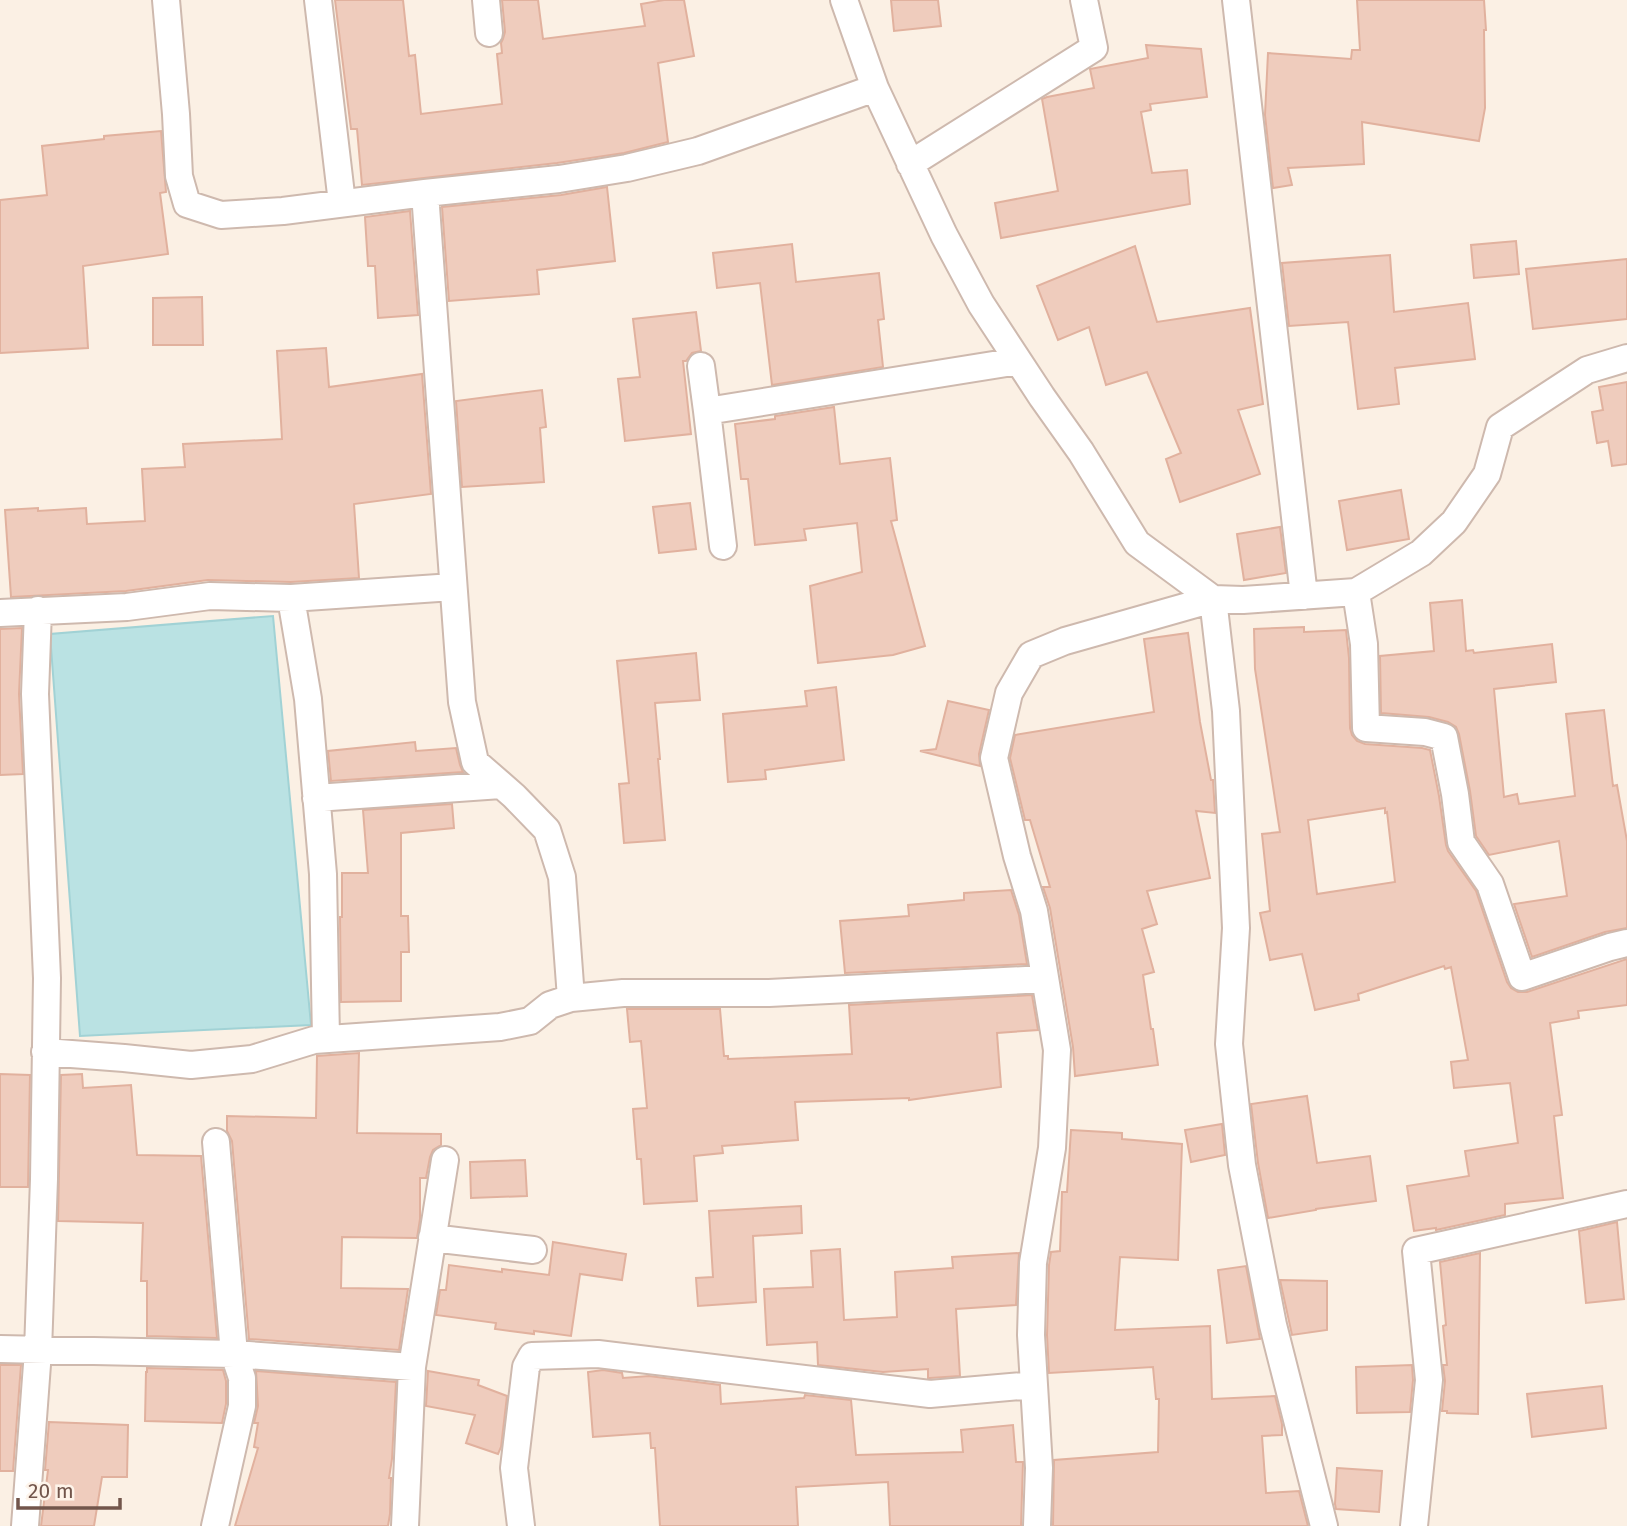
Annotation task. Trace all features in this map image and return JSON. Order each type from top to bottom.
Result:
[{"type":"street","points":[[166,0],[179,176],[187,204],[221,215],[282,212],[627,168],[698,151],[875,88]]},
{"type":"street","points":[[318,0],[342,203]]},
{"type":"street","points":[[486,0],[489,33]]},
{"type":"street","points":[[844,0],[875,88],[944,235],[981,304],[1082,452],[1137,543],[1213,599],[1226,711],[1236,928],[1228,1044],[1242,1165],[1273,1325],[1324,1526]]},
{"type":"street","points":[[910,164],[1094,48],[1084,0]]},
{"type":"street","points":[[1236,0],[1304,596]]},
{"type":"street","points":[[425,193],[462,702],[475,762],[547,830],[562,877],[571,998]]},
{"type":"street","points":[[1037,1526],[1039,1468],[1031,1335],[1033,1263],[1052,1148],[1056,1050],[1034,911],[1017,856],[994,758],[1009,693],[1031,655],[1065,641],[1213,599],[1243,600],[1356,593],[1421,553],[1454,522],[1487,474],[1500,427],[1587,370],[1627,358]]},
{"type":"street","points":[[707,411],[1018,361]]},
{"type":"street","points":[[701,366],[723,546]]},
{"type":"street","points":[[0,612],[127,607],[210,596],[291,598],[453,587]]},
{"type":"street","points":[[1356,593],[1364,644],[1366,728],[1425,732],[1444,737],[1461,842],[1490,884],[1521,977],[1627,943]]},
{"type":"street","points":[[291,598],[308,699],[323,874],[326,1039]]},
{"type":"street","points":[[25,1526],[38,1351],[47,978],[35,694],[38,610]]},
{"type":"street","points":[[316,798],[501,785]]},
{"type":"street","points":[[45,1052],[191,1065],[252,1059],[314,1040],[500,1027],[530,1021],[550,1005],[571,998],[623,993],[769,993],[1045,979]]},
{"type":"street","points":[[215,1526],[242,1406],[242,1378],[234,1354],[216,1142]]},
{"type":"street","points":[[405,1526],[412,1367],[446,1160]]},
{"type":"street","points":[[1413,1526],[1429,1380],[1416,1251],[1627,1204]]},
{"type":"street","points":[[432,1238],[533,1250]]},
{"type":"street","points":[[0,1349],[234,1354],[412,1367]]},
{"type":"street","points":[[521,1526],[514,1468],[526,1367],[532,1356],[598,1354],[930,1394],[1033,1385]]},
{"type":"water","points":[[273,616],[311,1025],[80,1036],[50,634]]},
{"type":"building","points":[[335,0],[403,0],[409,56],[415,55],[421,114],[502,104],[497,54],[502,53],[501,43],[505,32],[502,0],[538,0],[543,39],[645,26],[641,4],[684,0],[694,56],[658,63],[668,142],[624,153],[557,163],[362,185],[357,129],[351,129]]},
{"type":"building","points":[[891,0],[938,0],[941,26],[894,31]]},
{"type":"building","points":[[1357,0],[1484,0],[1485,108],[1479,141],[1362,122],[1364,164],[1288,168],[1292,185],[1273,188],[1265,115],[1268,53],[1351,59],[1352,50],[1360,50]]},
{"type":"building","points":[[1146,45],[1201,49],[1207,97],[1150,104],[1151,110],[1141,112],[1152,173],[1187,170],[1190,204],[1001,238],[995,203],[1058,191],[1042,99],[1094,88],[1090,69],[1148,58]]},
{"type":"building","points":[[161,131],[166,192],[160,193],[168,254],[83,266],[88,348],[0,353],[0,200],[47,195],[42,146],[104,139],[104,136]]},
{"type":"building","points":[[607,187],[615,261],[537,270],[539,294],[449,301],[442,207],[561,195]]},
{"type":"building","points":[[410,211],[418,315],[378,318],[375,266],[368,266],[365,217]]},
{"type":"building","points":[[1516,241],[1519,274],[1474,278],[1471,245]]},
{"type":"building","points":[[792,244],[796,282],[879,273],[884,319],[878,320],[883,367],[772,385],[760,283],[717,288],[713,253]]},
{"type":"building","points":[[1135,246],[1157,322],[1250,308],[1263,404],[1238,410],[1260,474],[1180,502],[1166,459],[1181,453],[1147,372],[1106,385],[1089,327],[1058,340],[1037,286]]},
{"type":"building","points":[[1390,255],[1394,312],[1468,303],[1475,359],[1395,368],[1399,404],[1358,409],[1348,322],[1289,326],[1282,263]]},
{"type":"building","points":[[1627,259],[1627,319],[1533,329],[1526,269]]},
{"type":"building","points":[[202,297],[203,345],[153,345],[153,298]]},
{"type":"building","points":[[696,312],[701,351],[692,353],[683,361],[691,434],[625,441],[618,379],[640,377],[633,319]]},
{"type":"building","points":[[326,348],[329,387],[422,374],[431,494],[354,504],[359,578],[291,582],[208,580],[126,591],[11,597],[5,510],[86,508],[87,524],[145,521],[142,469],[185,467],[183,444],[282,439],[277,351]]},
{"type":"building","points":[[1627,382],[1627,464],[1612,466],[1608,441],[1597,443],[1592,412],[1603,410],[1599,387]]},
{"type":"building","points":[[542,390],[546,427],[540,428],[544,482],[462,487],[456,401]]},
{"type":"building","points":[[834,407],[840,464],[890,458],[897,520],[891,521],[925,646],[893,655],[818,663],[810,586],[862,572],[857,523],[804,529],[806,540],[755,545],[748,479],[741,479],[735,424]]},
{"type":"building","points":[[1401,490],[1409,539],[1347,550],[1339,501]]},
{"type":"building","points":[[690,503],[696,549],[659,553],[653,507]]},
{"type":"building","points":[[1280,527],[1286,573],[1244,580],[1237,534]]},
{"type":"building","points":[[1462,600],[1466,651],[1473,650],[1474,653],[1552,644],[1556,682],[1494,689],[1504,797],[1517,794],[1519,804],[1575,796],[1566,714],[1604,710],[1613,786],[1617,785],[1627,841],[1627,928],[1605,932],[1532,957],[1514,904],[1567,896],[1559,841],[1489,855],[1476,836],[1470,791],[1456,727],[1429,717],[1381,713],[1380,656],[1434,651],[1430,603]]},
{"type":"building","points":[[1304,627],[1304,632],[1346,630],[1352,735],[1365,744],[1430,750],[1448,851],[1476,891],[1511,988],[1518,992],[1527,992],[1627,959],[1627,1005],[1578,1011],[1579,1018],[1550,1023],[1562,1115],[1554,1116],[1563,1198],[1505,1204],[1505,1215],[1436,1230],[1414,1231],[1407,1186],[1469,1176],[1465,1151],[1518,1143],[1510,1083],[1454,1088],[1451,1062],[1468,1060],[1451,967],[1445,969],[1444,966],[1358,994],[1359,1000],[1315,1010],[1302,954],[1270,960],[1260,913],[1270,911],[1262,834],[1280,832],[1255,669],[1254,629]],"holes":[[[1385,808],[1385,813],[1387,812],[1395,882],[1317,894],[1308,820]]]},
{"type":"building","points":[[22,628],[19,694],[23,774],[0,775],[0,629]]},
{"type":"building","points":[[1188,633],[1200,722],[1213,780],[1215,813],[1196,811],[1210,878],[1147,891],[1157,924],[1142,929],[1154,972],[1143,975],[1158,1065],[1075,1076],[1073,1047],[1050,908],[1043,887],[1050,887],[1030,820],[1025,820],[1010,758],[1015,735],[1154,712],[1144,639]]},
{"type":"building","points":[[696,653],[700,700],[655,703],[665,840],[624,843],[619,784],[629,783],[617,661]]},
{"type":"building","points":[[836,687],[844,760],[765,770],[766,779],[728,782],[723,714],[807,706],[805,691]]},
{"type":"building","points":[[948,701],[989,710],[979,754],[980,766],[920,751],[936,749]]},
{"type":"building","points":[[415,742],[416,751],[456,748],[463,772],[331,781],[328,751]]},
{"type":"building","points":[[452,804],[454,828],[401,833],[401,916],[408,916],[409,952],[401,952],[401,1001],[341,1002],[342,873],[368,873],[363,810]]},
{"type":"building","points":[[1011,890],[1019,915],[1027,964],[845,973],[840,921],[909,916],[908,905],[964,900],[964,893]]},
{"type":"building","points":[[1032,995],[1038,1030],[997,1033],[1001,1087],[909,1100],[795,1102],[798,1140],[722,1146],[723,1153],[694,1156],[697,1201],[644,1204],[641,1159],[637,1159],[633,1109],[647,1108],[641,1041],[630,1042],[627,1009],[720,1009],[724,1056],[728,1056],[728,1059],[852,1054],[849,1005]]},
{"type":"building","points":[[359,1053],[357,1133],[441,1134],[441,1145],[433,1150],[426,1178],[420,1178],[417,1238],[342,1237],[341,1288],[408,1289],[399,1350],[249,1339],[232,1141],[227,1131],[227,1116],[316,1118],[317,1056]]},
{"type":"building","points":[[0,1074],[30,1075],[28,1187],[0,1187]]},
{"type":"building","points":[[82,1074],[83,1088],[131,1085],[137,1155],[201,1156],[217,1338],[147,1336],[147,1281],[141,1281],[143,1223],[58,1221],[61,1075]]},
{"type":"building","points":[[1307,1096],[1317,1163],[1370,1156],[1376,1201],[1268,1218],[1251,1104]]},
{"type":"building","points":[[1222,1124],[1225,1155],[1191,1162],[1185,1130]]},
{"type":"building","points":[[1071,1130],[1122,1133],[1122,1139],[1182,1144],[1178,1260],[1120,1257],[1115,1330],[1210,1326],[1212,1399],[1275,1396],[1282,1435],[1262,1436],[1266,1493],[1299,1491],[1308,1526],[1053,1526],[1054,1460],[1158,1452],[1159,1399],[1156,1399],[1153,1367],[1049,1373],[1049,1265],[1051,1252],[1060,1251],[1062,1192],[1067,1192]]},
{"type":"building","points":[[525,1160],[527,1196],[471,1198],[470,1162]]},
{"type":"building","points":[[801,1206],[802,1233],[753,1236],[756,1302],[698,1306],[696,1278],[713,1277],[709,1211]]},
{"type":"building","points":[[1617,1222],[1624,1299],[1586,1303],[1579,1231]]},
{"type":"building","points":[[553,1242],[626,1254],[622,1280],[580,1274],[571,1336],[495,1329],[496,1323],[436,1315],[440,1290],[446,1290],[449,1265],[549,1275]]},
{"type":"building","points":[[840,1249],[844,1320],[897,1317],[895,1272],[953,1268],[952,1257],[1019,1253],[1016,1305],[956,1309],[960,1376],[928,1378],[928,1369],[883,1372],[818,1365],[817,1342],[767,1345],[764,1289],[813,1287],[811,1251]]},
{"type":"building","points":[[1480,1253],[1478,1414],[1447,1413],[1442,1411],[1445,1381],[1443,1365],[1447,1365],[1440,1262]]},
{"type":"building","points":[[1246,1266],[1260,1339],[1227,1343],[1218,1270]]},
{"type":"building","points":[[1280,1280],[1327,1281],[1327,1330],[1292,1335]]},
{"type":"building","points":[[0,1365],[21,1365],[13,1471],[0,1471]]},
{"type":"building","points":[[1412,1365],[1410,1412],[1357,1413],[1356,1367]]},
{"type":"building","points":[[147,1368],[223,1370],[226,1404],[222,1423],[145,1421]]},
{"type":"building","points":[[603,1370],[622,1373],[623,1378],[649,1376],[720,1385],[721,1404],[804,1398],[805,1395],[851,1400],[856,1455],[963,1452],[961,1430],[1013,1425],[1016,1462],[1023,1462],[1021,1526],[890,1526],[888,1482],[796,1487],[798,1526],[660,1526],[655,1448],[651,1448],[650,1433],[593,1437],[588,1372]]},
{"type":"building","points":[[256,1371],[396,1382],[388,1526],[235,1526],[258,1448],[254,1447],[258,1423],[254,1423],[258,1406]]},
{"type":"building","points":[[428,1371],[479,1380],[478,1385],[507,1396],[498,1454],[466,1443],[475,1415],[426,1406]]},
{"type":"building","points":[[1602,1386],[1606,1428],[1532,1437],[1527,1394]]},
{"type":"building","points":[[49,1422],[128,1425],[127,1477],[102,1477],[94,1526],[41,1526],[48,1470],[45,1470]]},
{"type":"building","points":[[1337,1468],[1382,1471],[1379,1512],[1336,1509]]}]
